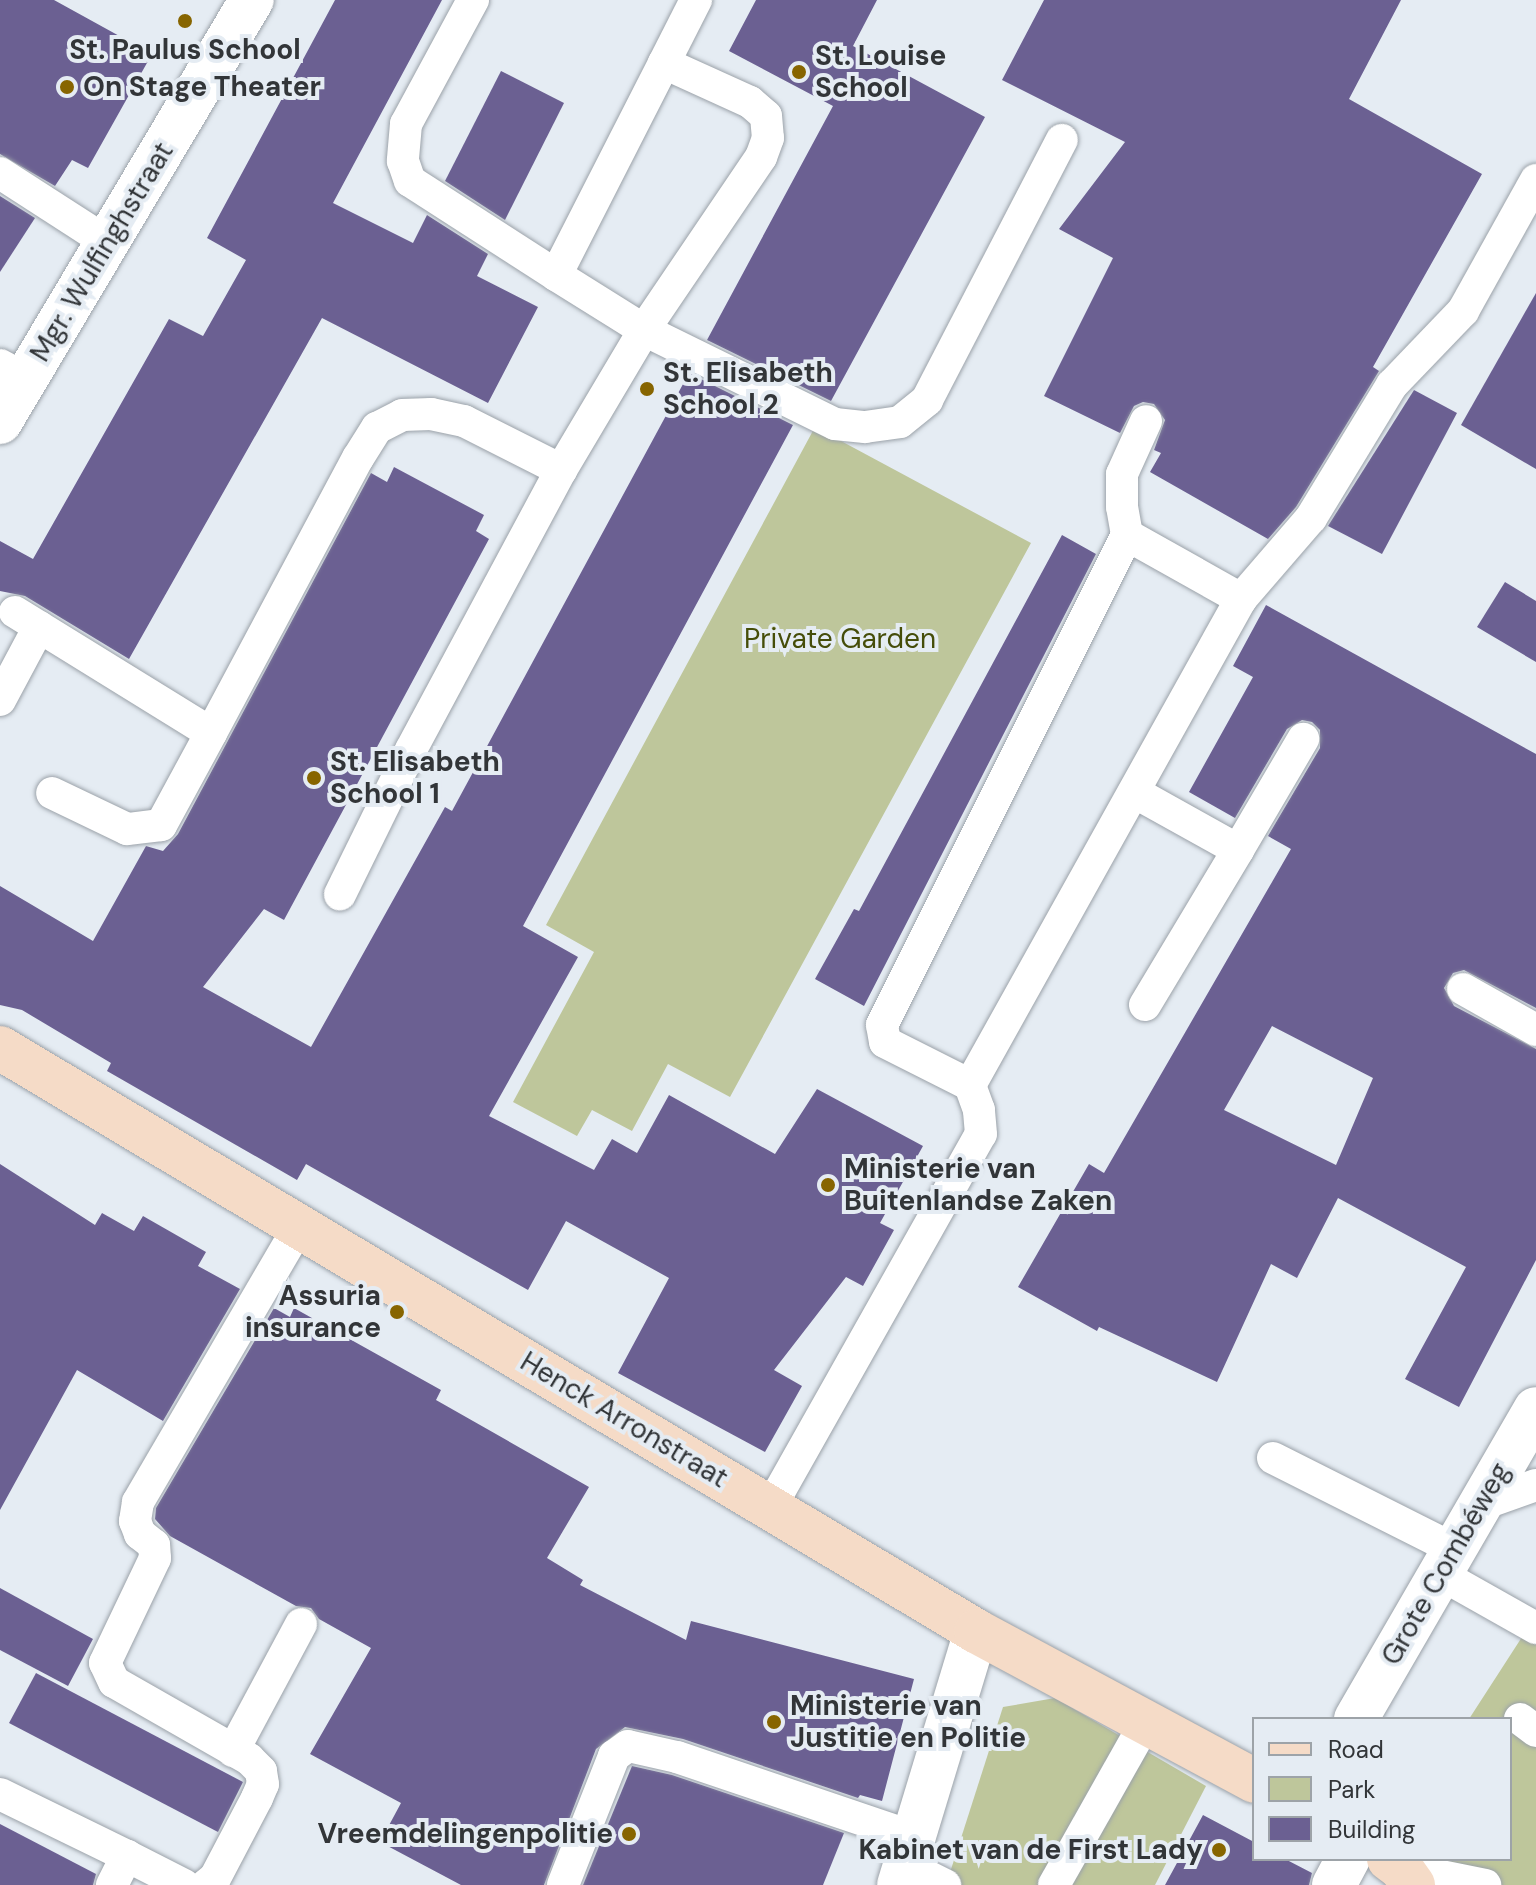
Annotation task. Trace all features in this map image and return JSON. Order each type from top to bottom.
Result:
[{"type":"main road","name":"Henck Arronstraat","points":[[0,1048],[976,1631],[1252,1780]]},
{"type":"street","name":"Mgr. Wulfinghstraat","points":[[0,422],[13,372],[107,242],[252,0]]},
{"type":"street","name":"Grote Combéweg","points":[[1357,1717],[1536,1409]]},
{"type":"street","points":[[906,1862],[976,1631]]},
{"type":"street","points":[[1334,1885],[1347,1861]]},
{"type":"lane","points":[[473,0],[406,124],[403,161],[410,181],[644,330],[835,424],[865,427],[900,422],[927,400],[1062,140]]},
{"type":"lane","points":[[556,275],[696,0]]},
{"type":"lane","points":[[340,894],[411,750],[561,470],[644,330],[761,157],[768,138],[766,116],[750,102],[664,63]]},
{"type":"lane","points":[[0,173],[107,242]]},
{"type":"lane","points":[[970,1085],[1241,599],[1311,518],[1392,385],[1463,311],[1536,180]]},
{"type":"lane","points":[[52,793],[127,829],[161,825],[377,428],[402,415],[431,414],[464,421],[561,470]]},
{"type":"lane","points":[[770,1508],[981,1134],[979,1110],[970,1085],[885,1042],[882,1025],[1127,535],[1122,507],[1122,474],[1146,421]]},
{"type":"lane","points":[[1127,535],[1241,599]]},
{"type":"lane","points":[[0,700],[27,619],[211,733]]},
{"type":"lane","points":[[1145,1005],[1303,739]]},
{"type":"lane","points":[[1134,792],[1238,850]]},
{"type":"lane","points":[[1463,989],[1536,1030]]},
{"type":"lane","points":[[206,1885],[215,1878],[263,1784],[261,1771],[233,1751],[114,1682],[105,1663],[155,1558],[154,1545],[140,1534],[135,1521],[138,1502],[299,1227]]},
{"type":"lane","points":[[1273,1458],[1447,1562],[1536,1628]]},
{"type":"lane","points":[[1480,1505],[1536,1485]]},
{"type":"lane","points":[[233,1751],[301,1624]]},
{"type":"lane","points":[[1054,1885],[1146,1722]]},
{"type":"lane","points":[[563,1885],[614,1756],[628,1746],[692,1762],[906,1862],[945,1885]]},
{"type":"lane","points":[[0,1794],[184,1885]]},
{"type":"lane","points":[[112,1885],[127,1856]]},
{"type":"lane","points":[[1401,1871],[1485,1885]]},
{"type":"green space","name":"Private Garden","points":[[815,427],[1031,543],[730,1097],[668,1064],[632,1131],[592,1110],[577,1136],[513,1102],[594,952],[546,925]]},
{"type":"green space","points":[[1522,1637],[1536,1645],[1536,1885],[1470,1885],[1434,1861],[1512,1861],[1512,1717],[1470,1717]]},
{"type":"green space","points":[[1055,1698],[1206,1786],[1155,1885],[946,1885],[1003,1707]]},
{"type":"building","name":"On Stage Theater","points":[[0,0],[54,0],[152,54],[88,168],[72,160],[55,186],[0,154]]},
{"type":"building","points":[[335,0],[442,0],[333,203],[413,243],[427,215],[488,254],[477,276],[538,307],[488,403],[322,318],[129,659],[25,596],[0,591],[0,541],[33,559],[169,319],[203,336],[246,260],[207,238]]},
{"type":"building","points":[[756,0],[877,0],[853,46],[985,117],[831,401],[707,340],[833,106],[729,51]]},
{"type":"building","points":[[1044,0],[1401,0],[1349,99],[1482,174],[1373,367],[1379,371],[1296,507],[1268,539],[1150,472],[1161,453],[1154,450],[1165,420],[1154,404],[1143,402],[1134,406],[1120,433],[1044,396],[1113,258],[1059,229],[1125,142],[1002,80]]},
{"type":"building","points":[[501,71],[564,103],[505,220],[445,181]]},
{"type":"building","points":[[0,196],[35,218],[0,272]]},
{"type":"building","points":[[1536,293],[1536,469],[1461,425]]},
{"type":"building","points":[[689,373],[793,425],[523,926],[578,957],[489,1116],[594,1170],[612,1139],[637,1153],[669,1095],[775,1154],[817,1089],[923,1146],[880,1223],[894,1230],[863,1286],[846,1277],[774,1370],[802,1386],[765,1452],[618,1373],[669,1278],[566,1221],[528,1290],[306,1164],[297,1180],[107,1071],[111,1063],[22,1010],[0,1005],[0,886],[93,941],[146,846],[163,851],[178,834],[371,473],[387,482],[394,467],[484,515],[476,531],[489,539],[284,920],[264,909],[203,987],[311,1047],[445,807],[452,811]]},
{"type":"building","points":[[1414,390],[1457,413],[1382,554],[1328,526]]},
{"type":"building","points":[[1062,535],[1096,554],[864,1006],[815,979],[854,909],[859,911]]},
{"type":"building","points":[[1505,582],[1536,601],[1536,662],[1477,627]]},
{"type":"building","points":[[1266,605],[1536,754],[1536,1008],[1464,970],[1453,973],[1444,988],[1454,1006],[1536,1049],[1536,1260],[1459,1407],[1405,1379],[1466,1267],[1338,1198],[1297,1278],[1271,1264],[1217,1382],[1099,1327],[1097,1331],[1018,1287],[1089,1164],[1104,1173],[1291,849],[1268,836],[1320,748],[1320,730],[1312,722],[1302,720],[1287,729],[1235,818],[1189,792],[1253,677],[1233,666]],"holes":[[[1272,1026],[1373,1078],[1336,1165],[1224,1110]]]},
{"type":"building","points":[[0,1164],[95,1225],[102,1213],[134,1231],[143,1216],[206,1252],[198,1266],[240,1289],[163,1421],[77,1370],[0,1510]]},
{"type":"building","points":[[274,1308],[290,1317],[294,1308],[441,1390],[436,1400],[589,1487],[547,1558],[583,1580],[580,1585],[686,1640],[691,1621],[914,1679],[882,1801],[860,1795],[858,1798],[683,1739],[625,1727],[596,1749],[544,1885],[461,1885],[380,1842],[401,1803],[310,1754],[371,1648],[319,1619],[311,1608],[296,1606],[170,1536],[155,1519],[156,1508]]},
{"type":"building","points":[[0,1588],[93,1639],[68,1686],[0,1650]]},
{"type":"building","points":[[36,1673],[243,1782],[218,1832],[9,1723]]},
{"type":"building","points":[[632,1766],[672,1775],[844,1833],[823,1885],[583,1885]]},
{"type":"building","name":"Kabinet van de First Lady","points":[[1203,1815],[1252,1841],[1252,1861],[1289,1861],[1312,1873],[1309,1885],[1165,1885]]},
{"type":"building","points":[[0,1824],[96,1874],[93,1885],[0,1885]]},
{"type":"place","name":"St. Paulus School","points":[[185,21]]},
{"type":"place","name":"St. Louise School","points":[[799,72]]},
{"type":"place","name":"On Stage Theater","points":[[67,87]]},
{"type":"place","name":"St. Elisabeth School 2","points":[[647,389]]},
{"type":"place","name":"St. Elisabeth School 1","points":[[314,778]]},
{"type":"place","name":"Ministerie van Buitenlandse Zaken","points":[[828,1185]]},
{"type":"place","name":"Assuria insurance","points":[[397,1312]]},
{"type":"place","name":"Ministerie van Justitie en Politie","points":[[774,1722]]},
{"type":"place","name":"Vreemdelingenpolitie","points":[[629,1834]]},
{"type":"place","name":"Kabinet van de First Lady","points":[[1219,1850]]}]
